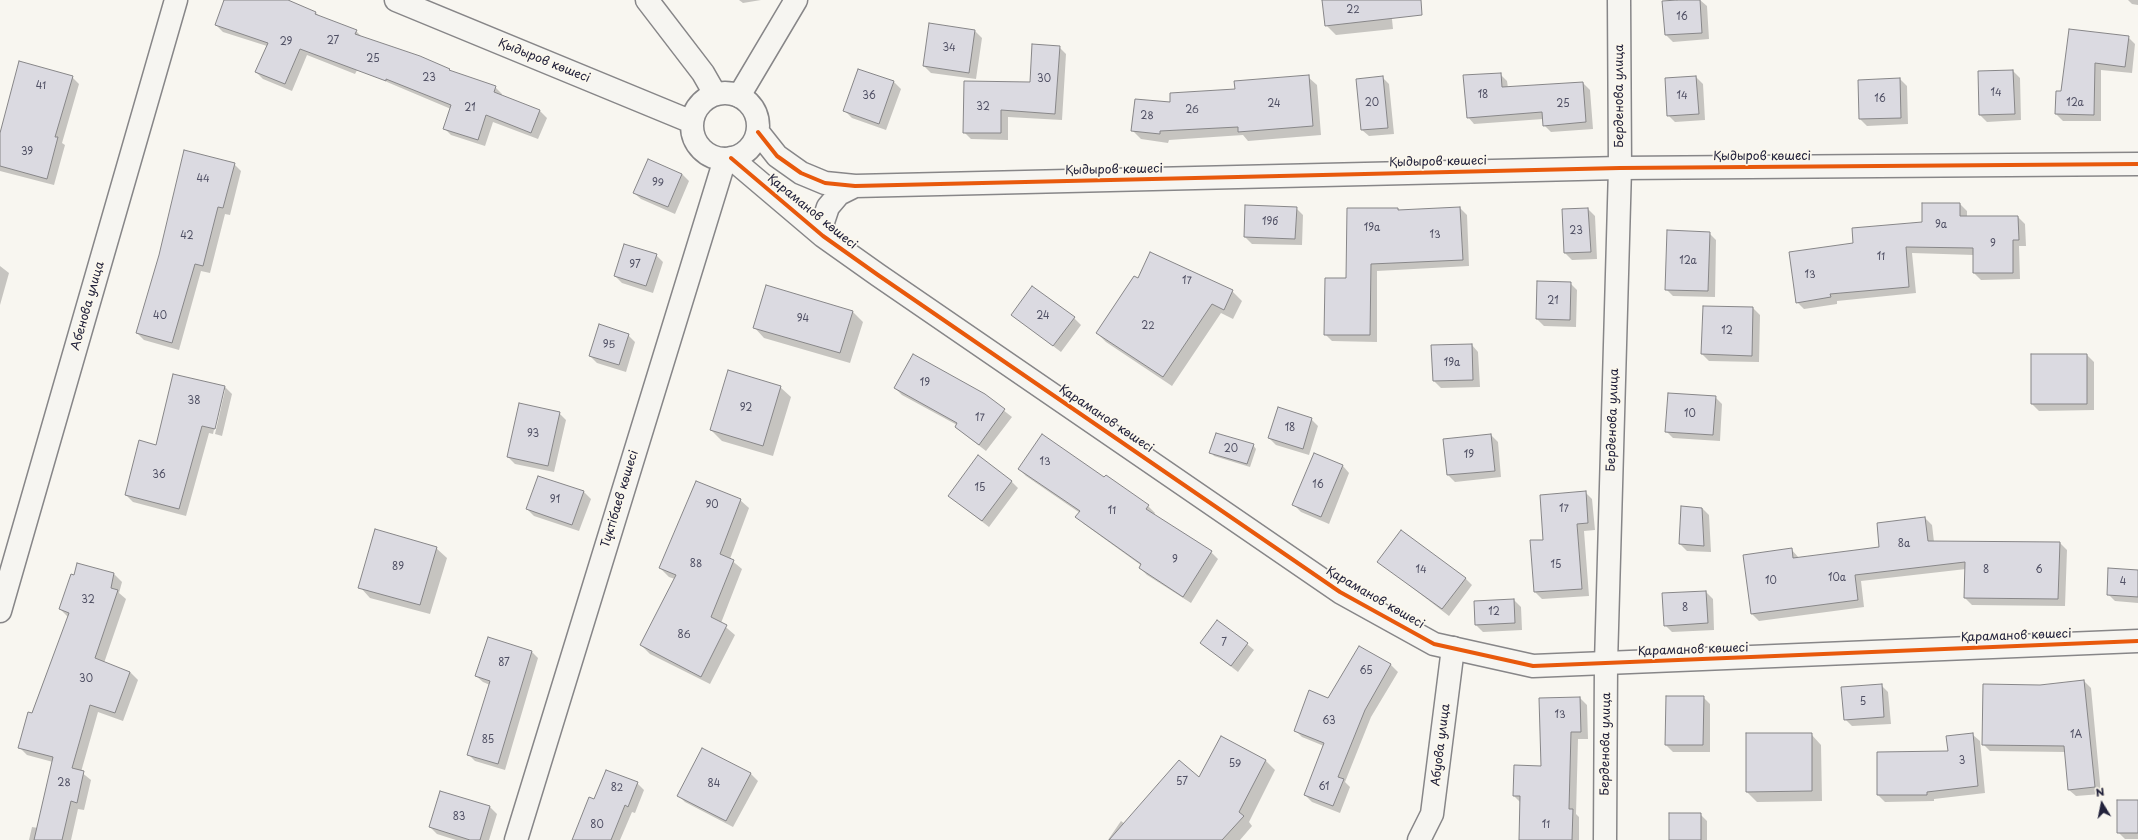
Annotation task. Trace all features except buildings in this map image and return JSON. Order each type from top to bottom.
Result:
[{"type":"street","name":"Абенова улица","points":[[0,611],[176,0]]},
{"type":"street","name":"Қыдыров көшесі","points":[[396,0],[692,122]]},
{"type":"street","points":[[648,0],[702,73],[715,94]]},
{"type":"street","points":[[739,96],[796,0]]},
{"type":"street","name":"Берденова улица","points":[[1605,840],[1606,664],[1620,168],[1619,0]]},
{"type":"street","points":[[727,93],[739,96],[748,102],[755,111],[758,121],[758,132],[752,144],[743,154],[728,158],[714,157],[705,152],[697,143],[693,133],[692,122],[696,110],[704,101],[715,94],[727,93]]},
{"type":"street","name":"Қыдыров көшесі","points":[[758,132],[776,156],[801,173],[825,183],[855,186],[1620,168],[2138,164]]},
{"type":"street","name":"Қараманов көшесі","points":[[728,158],[823,236],[1340,592],[1434,644],[1533,666],[2138,641]]},
{"type":"street","name":"Түктібаев көшесі","points":[[516,840],[728,158]]},
{"type":"street","points":[[823,236],[823,222],[828,207],[839,194],[855,186]]},
{"type":"street","name":"Абуова улица","points":[[1419,840],[1432,814],[1453,648]]},
{"type":"cycle path","points":[[758,132],[777,156],[801,173],[825,183],[855,186],[1620,168],[2138,164]]},
{"type":"cycle path","points":[[731,158],[823,236],[878,275],[1340,592],[1434,644],[1533,666],[2138,641]]}]
